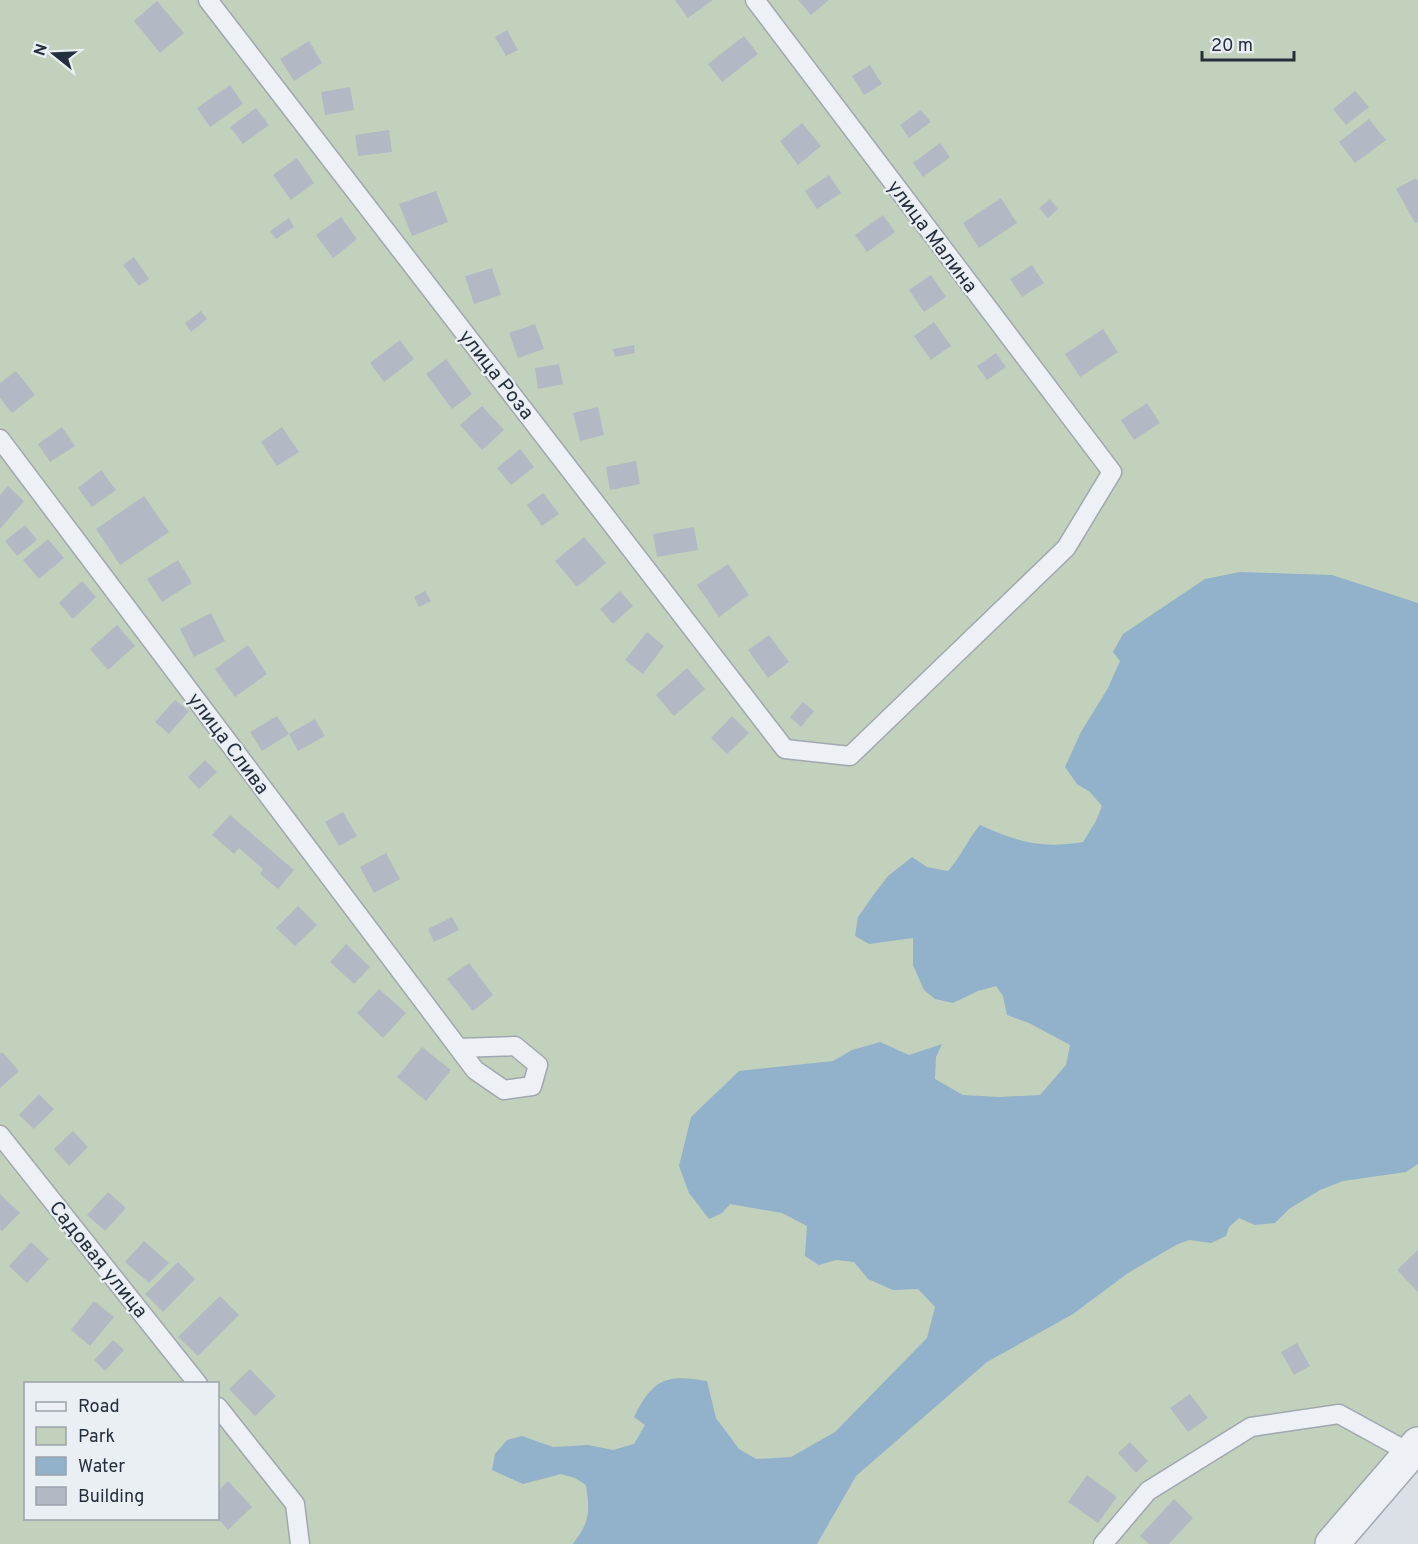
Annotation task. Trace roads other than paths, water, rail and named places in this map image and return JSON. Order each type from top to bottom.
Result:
[{"type":"street","points":[[1332,1544],[1414,1449]]},
{"type":"lane","name":"улица Роза","points":[[208,0],[785,749],[850,756],[1066,548],[1112,472]]},
{"type":"lane","name":"улица Малина","points":[[755,0],[1112,472]]},
{"type":"lane","name":"улица Слива","points":[[0,439],[459,1048]]},
{"type":"lane","name":"Садовая улица","points":[[0,1135],[197,1382]]},
{"type":"lane","points":[[219,1408],[295,1504],[300,1544]]},
{"type":"lane","points":[[1103,1544],[1148,1491],[1251,1427],[1339,1414],[1414,1449]]},
{"type":"water","points":[[1240,572],[1332,575],[1418,603],[1418,1164],[1406,1172],[1343,1181],[1320,1190],[1289,1209],[1275,1223],[1255,1225],[1239,1218],[1229,1227],[1226,1236],[1211,1243],[1189,1240],[1176,1245],[1128,1273],[1073,1314],[987,1362],[856,1476],[817,1544],[573,1544],[586,1523],[588,1503],[586,1485],[575,1478],[561,1474],[523,1484],[492,1470],[495,1454],[507,1440],[522,1436],[553,1447],[588,1445],[613,1450],[634,1444],[645,1425],[634,1417],[648,1394],[663,1382],[681,1378],[707,1381],[716,1418],[739,1449],[756,1459],[791,1457],[835,1432],[927,1338],[935,1307],[918,1289],[893,1290],[868,1279],[854,1262],[836,1260],[819,1265],[805,1256],[807,1226],[782,1213],[730,1204],[722,1213],[709,1219],[689,1193],[679,1166],[691,1117],[739,1071],[833,1061],[852,1050],[880,1042],[909,1055],[942,1044],[936,1057],[935,1079],[963,1095],[999,1097],[1040,1095],[1066,1065],[1070,1045],[1029,1023],[1007,1015],[1003,996],[996,986],[978,991],[953,1003],[935,999],[924,990],[913,965],[913,938],[869,944],[855,936],[858,917],[888,876],[912,857],[927,867],[948,871],[980,825],[1018,840],[1042,844],[1083,842],[1102,806],[1090,792],[1077,784],[1065,767],[1081,732],[1108,688],[1120,661],[1113,652],[1123,634],[1205,579]]}]
